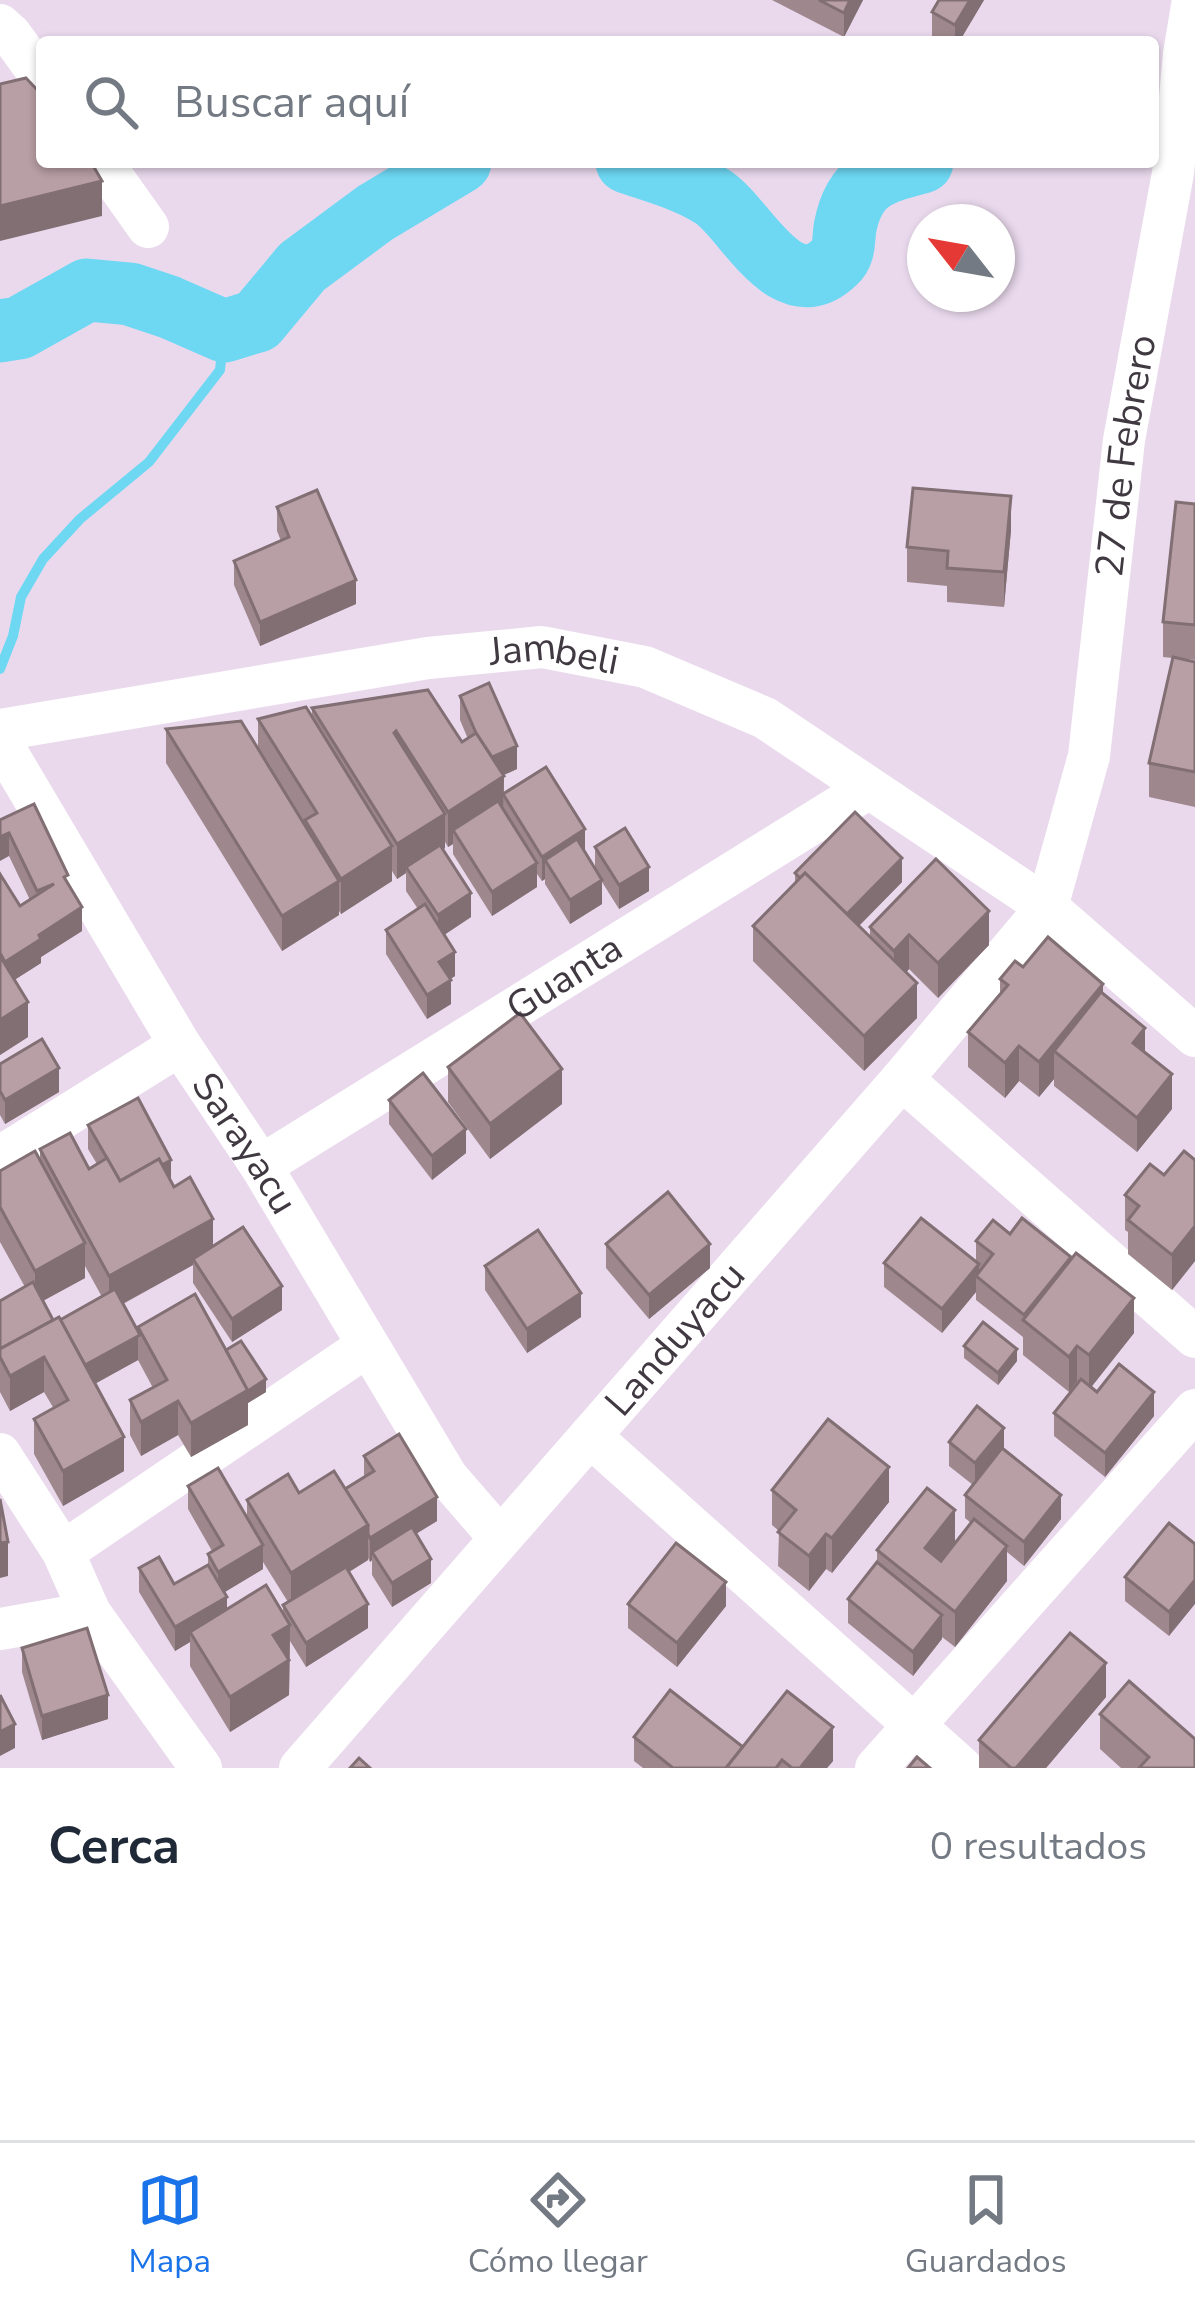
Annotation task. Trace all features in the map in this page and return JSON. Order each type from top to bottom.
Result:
[{"type":"street","name":"27 de Febrero","points":[[1047,907],[1089,756],[1124,440],[1174,154],[1193,0]]},
{"type":"street","points":[[0,25],[36,70]]},
{"type":"street","points":[[106,168],[148,227]]},
{"type":"street","name":"Jambeli","points":[[0,730],[428,658],[542,647],[645,667],[765,718],[1047,907],[1195,1036]]},
{"type":"street","name":"Sarayacu","points":[[0,741],[180,1046],[261,1166],[447,1477],[500,1538]]},
{"type":"street","name":"Guanta","points":[[261,1166],[869,788]]},
{"type":"street","name":"Landuyacu","points":[[299,1768],[1047,907]]},
{"type":"street","points":[[0,1156],[180,1046]]},
{"type":"street","points":[[902,1079],[1195,1337]]},
{"type":"street","points":[[63,1552],[367,1346]]},
{"type":"street","points":[[876,1768],[1195,1410]]},
{"type":"street","points":[[590,1436],[962,1768]]},
{"type":"street","points":[[0,1454],[63,1552],[90,1613],[200,1768]]},
{"type":"street","points":[[0,1629],[90,1613]]},
{"type":"building","points":[[819,0],[850,0],[844,13]]},
{"type":"building","points":[[939,0],[970,0],[955,25],[932,12]]},
{"type":"building","points":[[26,78],[36,89],[36,168],[94,168],[102,181],[0,206],[0,84]]},
{"type":"building","points":[[913,488],[1011,496],[1004,572],[947,568],[948,551],[907,547]]},
{"type":"building","points":[[317,490],[356,580],[260,622],[234,561],[289,537],[277,507]]},
{"type":"building","points":[[1176,502],[1195,504],[1195,625],[1163,622]]},
{"type":"building","points":[[1173,657],[1195,662],[1195,772],[1149,763]]},
{"type":"building","points":[[489,683],[517,746],[492,757],[460,696]]},
{"type":"building","points":[[428,690],[462,742],[476,733],[504,776],[448,812],[396,731],[445,814],[397,844],[312,708]]},
{"type":"building","points":[[306,707],[392,846],[341,879],[305,820],[317,813],[258,719]]},
{"type":"building","points":[[241,721],[339,881],[282,916],[166,729]]},
{"type":"building","points":[[546,767],[585,829],[542,857],[503,794]]},
{"type":"building","points":[[498,801],[537,863],[492,892],[453,830]]},
{"type":"building","points":[[34,804],[68,875],[64,877],[82,907],[5,962],[0,953],[0,874],[20,906],[54,884],[37,891],[9,833],[0,837],[0,820]]},
{"type":"building","points":[[855,812],[902,858],[847,914],[805,873],[800,878],[795,873]]},
{"type":"building","points":[[625,828],[649,867],[619,885],[595,847]]},
{"type":"building","points":[[577,839],[602,880],[570,900],[545,860]]},
{"type":"building","points":[[440,845],[471,893],[438,915],[406,867]]},
{"type":"building","points":[[936,859],[989,911],[938,963],[909,935],[894,951],[870,927]]},
{"type":"building","points":[[805,873],[917,983],[864,1036],[753,926]]},
{"type":"building","points":[[425,904],[455,952],[439,962],[451,980],[427,995],[386,930]]},
{"type":"building","points":[[1048,937],[1103,984],[1039,1062],[1019,1046],[1005,1063],[968,1032],[1008,985],[1000,979],[1015,961],[1023,967]]},
{"type":"building","points":[[0,956],[28,1002],[0,1020]]},
{"type":"building","points":[[1101,992],[1145,1028],[1133,1043],[1172,1074],[1137,1118],[1054,1051]]},
{"type":"building","points":[[520,1013],[562,1069],[490,1124],[448,1067]]},
{"type":"building","points":[[42,1039],[59,1068],[5,1100],[0,1091],[0,1064]]},
{"type":"building","points":[[423,1073],[466,1129],[432,1156],[389,1100]]},
{"type":"building","points":[[138,1098],[171,1160],[162,1165],[159,1159],[120,1181],[88,1125]]},
{"type":"building","points":[[70,1133],[89,1169],[107,1158],[120,1181],[159,1159],[174,1187],[190,1177],[213,1219],[109,1276],[40,1149]]},
{"type":"building","points":[[35,1151],[85,1243],[35,1271],[0,1207],[0,1171]]},
{"type":"building","points":[[1184,1151],[1195,1160],[1195,1226],[1172,1255],[1128,1220],[1139,1206],[1125,1195],[1150,1164],[1164,1175]]},
{"type":"building","points":[[668,1192],[710,1244],[649,1295],[606,1244]]},
{"type":"building","points":[[921,1218],[979,1264],[942,1309],[884,1263]]},
{"type":"building","points":[[1022,1218],[1071,1257],[1024,1315],[976,1276],[993,1254],[976,1241],[993,1220],[1010,1234]]},
{"type":"building","points":[[243,1227],[282,1286],[232,1319],[193,1259]]},
{"type":"building","points":[[538,1230],[581,1293],[527,1329],[485,1266]]},
{"type":"building","points":[[1076,1253],[1134,1298],[1089,1355],[1077,1346],[1069,1357],[1023,1320]]},
{"type":"building","points":[[33,1282],[53,1320],[0,1349],[0,1301]]},
{"type":"building","points":[[115,1289],[140,1335],[85,1365],[60,1320]]},
{"type":"building","points":[[195,1294],[248,1390],[191,1423],[178,1401],[141,1422],[130,1400],[167,1380],[138,1327]]},
{"type":"building","points":[[59,1317],[124,1437],[63,1471],[34,1419],[68,1400],[44,1357],[10,1376],[0,1357],[0,1349]]},
{"type":"building","points":[[983,1322],[1017,1349],[998,1373],[964,1346]]},
{"type":"building","points":[[241,1341],[266,1379],[248,1391],[226,1350]]},
{"type":"building","points":[[1119,1364],[1154,1392],[1105,1453],[1054,1413],[1081,1379],[1097,1392]]},
{"type":"building","points":[[977,1406],[1004,1428],[975,1463],[949,1442]]},
{"type":"building","points":[[828,1419],[889,1467],[832,1538],[826,1534],[809,1556],[778,1532],[796,1510],[772,1490]]},
{"type":"building","points":[[399,1434],[437,1497],[370,1538],[368,1525],[345,1489],[374,1471],[364,1456]]},
{"type":"building","points":[[1002,1448],[1061,1495],[1024,1542],[965,1495]]},
{"type":"building","points":[[218,1468],[263,1545],[218,1572],[208,1554],[223,1545],[188,1486]]},
{"type":"building","points":[[334,1471],[368,1525],[291,1573],[247,1500],[288,1474],[299,1493]]},
{"type":"building","points":[[927,1488],[955,1510],[925,1548],[941,1561],[974,1519],[1007,1546],[955,1612],[877,1550]]},
{"type":"building","points":[[0,1499],[8,1542],[0,1543]]},
{"type":"building","points":[[1169,1523],[1195,1544],[1195,1580],[1169,1612],[1125,1577]]},
{"type":"building","points":[[412,1527],[431,1559],[392,1583],[372,1552]]},
{"type":"building","points":[[676,1543],[726,1582],[677,1643],[628,1604]]},
{"type":"building","points":[[159,1557],[174,1584],[208,1565],[227,1597],[175,1627],[139,1568]]},
{"type":"building","points":[[877,1562],[942,1615],[913,1652],[848,1599]]},
{"type":"building","points":[[346,1567],[368,1604],[306,1643],[283,1605]]},
{"type":"building","points":[[266,1585],[290,1625],[273,1635],[289,1660],[230,1697],[190,1632]]},
{"type":"building","points":[[87,1628],[108,1695],[42,1716],[22,1648]]},
{"type":"building","points":[[1070,1633],[1106,1663],[1016,1768],[1011,1768],[979,1740]]},
{"type":"building","points":[[1129,1681],[1195,1739],[1195,1768],[1139,1768],[1149,1757],[1100,1714]]},
{"type":"building","points":[[670,1690],[743,1747],[726,1768],[673,1768],[634,1737]]},
{"type":"building","points":[[787,1691],[833,1727],[800,1768],[782,1760],[776,1768],[726,1768]]},
{"type":"building","points":[[0,1695],[15,1724],[0,1732]]},
{"type":"building","points":[[917,1757],[930,1768],[908,1768]]},
{"type":"building","points":[[359,1758],[370,1768],[350,1768]]},
{"type":"waterway","points":[[0,331],[19,328],[87,290],[130,294],[224,331],[257,321],[302,267],[375,213],[450,168]]},
{"type":"waterway","points":[[644,168],[713,197],[768,256],[800,275],[817,274],[835,262],[842,251],[849,212],[862,188],[901,168]]},
{"type":"waterway","points":[[0,669],[21,597],[43,559],[80,519],[149,462],[220,370],[224,331]]}]
